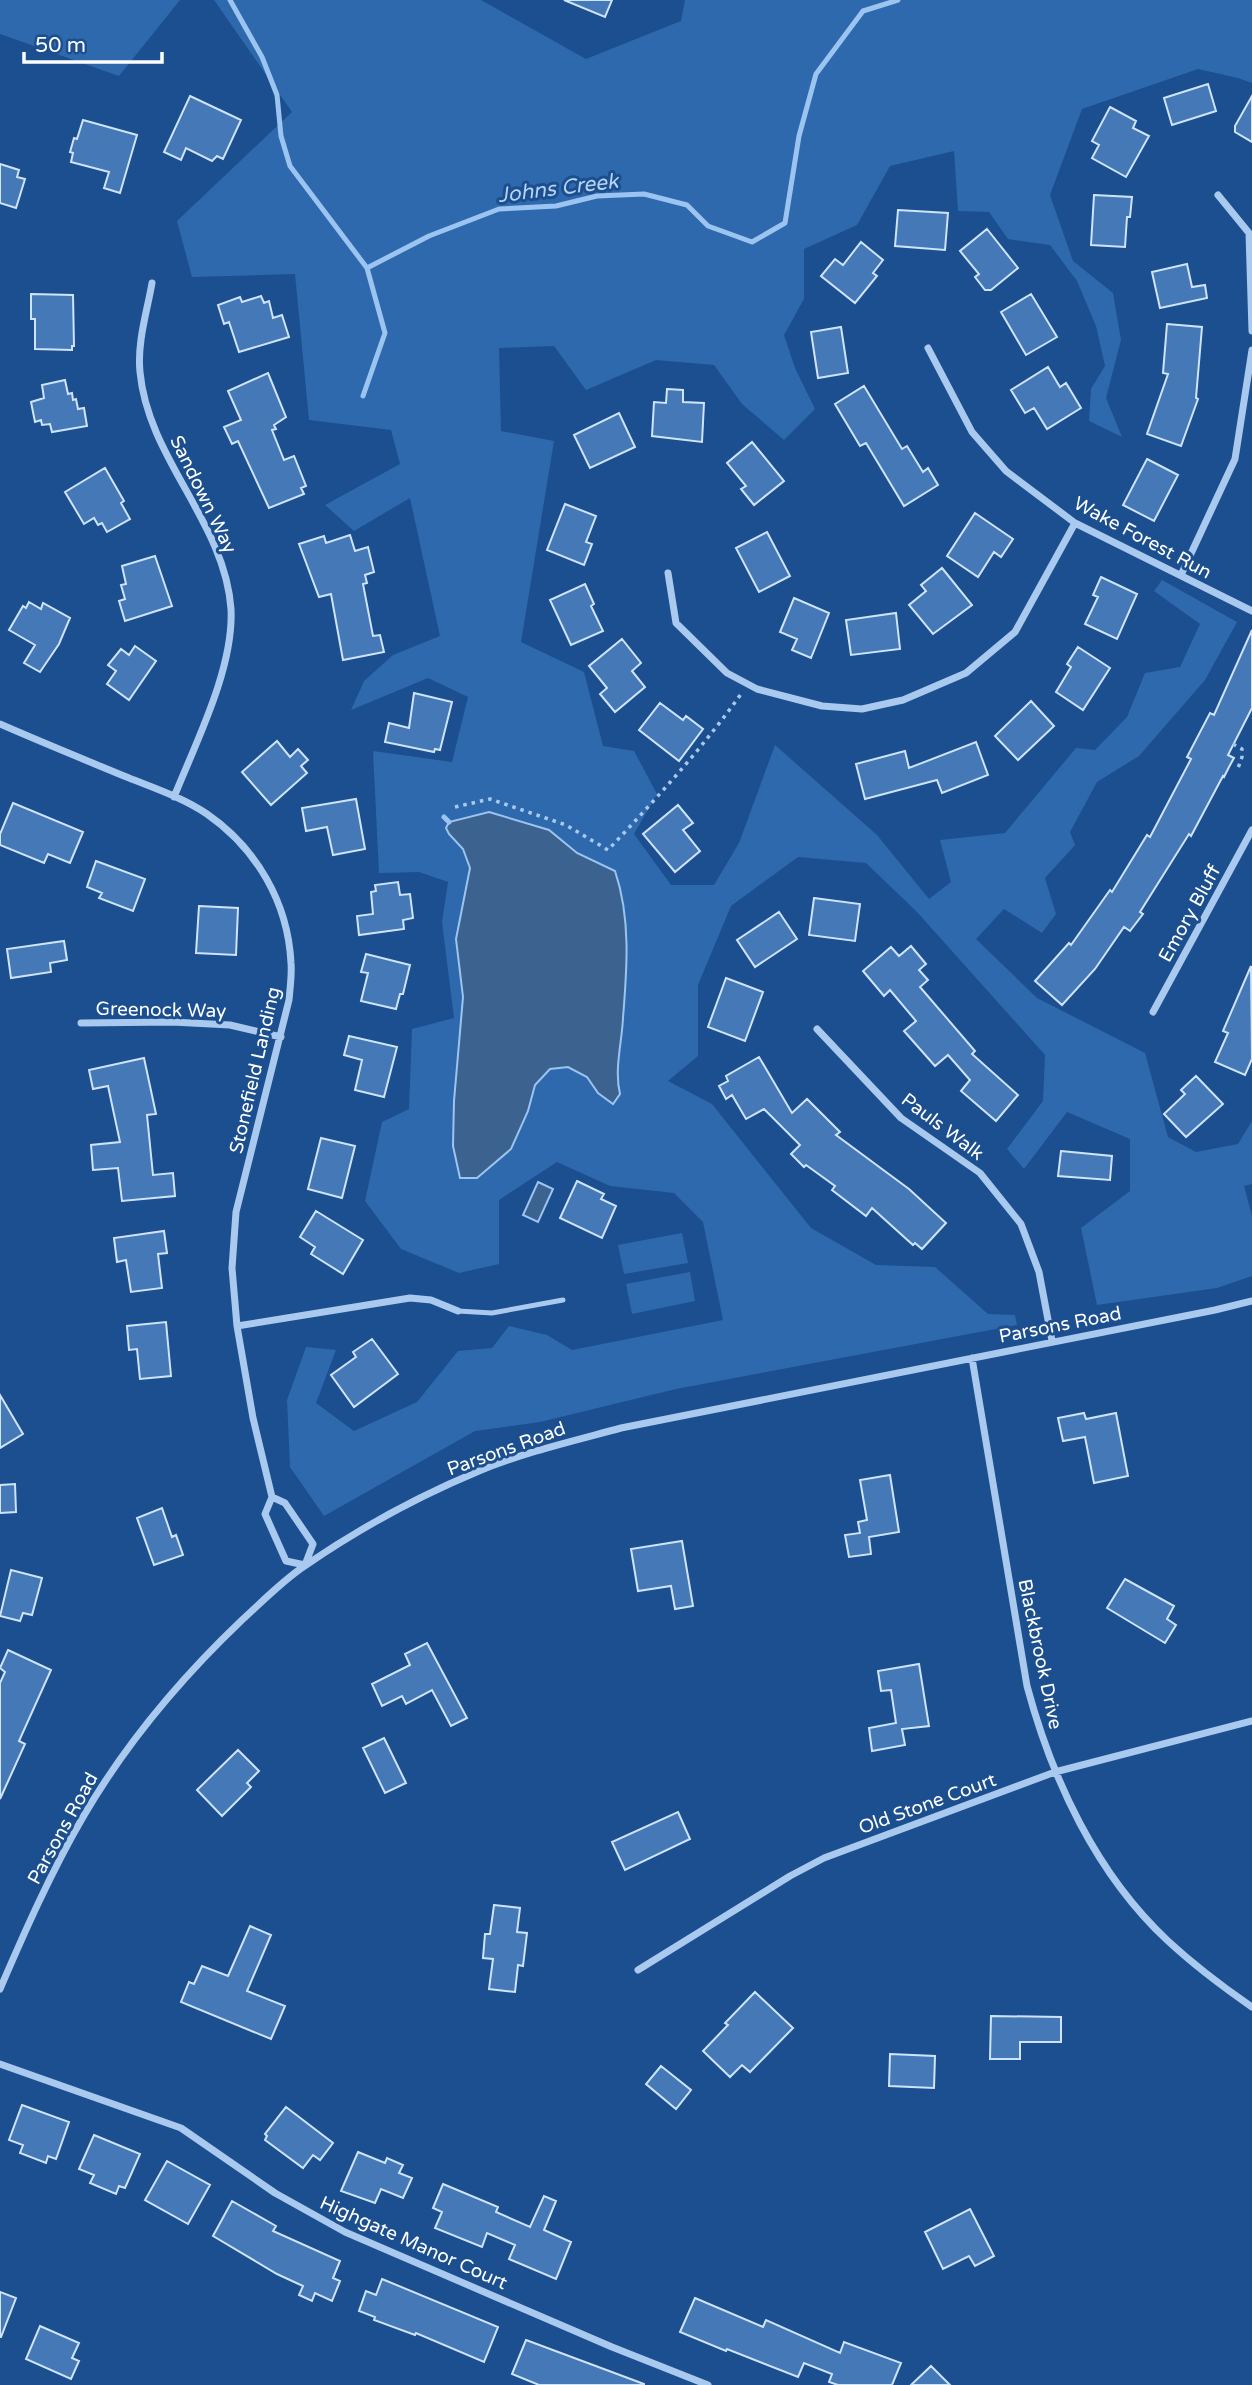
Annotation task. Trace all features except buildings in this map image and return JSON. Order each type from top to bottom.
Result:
[{"type":"street","points":[[1218,195],[1249,233],[1252,331]]},
{"type":"street","name":"Sandown Way","points":[[152,283],[140,345],[140,372],[145,399],[158,436],[217,549],[227,579],[231,610],[230,642],[223,673],[174,797]]},
{"type":"street","name":"Wake Forest Run","points":[[928,348],[972,432],[1006,471],[1075,523],[1252,611]]},
{"type":"street","points":[[1181,575],[1235,459],[1252,350]]},
{"type":"street","points":[[668,573],[676,623],[727,673],[757,689],[822,706],[862,709],[903,700],[966,673],[1015,632],[1075,523]]},
{"type":"street","name":"Stonefield Landing","points":[[0,724],[174,797],[205,813],[234,835],[257,863],[275,894],[287,928],[291,964],[289,1000],[236,1212],[232,1268],[237,1326],[253,1418],[272,1497],[265,1514],[286,1561],[305,1565]]},
{"type":"street","name":"Emory Bluff","points":[[1153,1012],[1252,830]]},
{"type":"street","name":"Greenock Way","points":[[81,1023],[172,1021],[230,1025],[281,1037]]},
{"type":"street","name":"Pauls Walk","points":[[817,1029],[901,1118],[980,1173],[1021,1224],[1039,1272],[1052,1341]]},
{"type":"street","points":[[237,1326],[410,1298],[431,1300],[458,1311]]},
{"type":"street","name":"Parsons Road","points":[[0,1989],[56,1866],[84,1815],[160,1705],[201,1659],[305,1565],[416,1500],[478,1472],[541,1449],[628,1426],[1252,1301]]},
{"type":"street","name":"Blackbrook Drive","points":[[972,1359],[1027,1686],[1055,1772],[1105,1866],[1135,1906],[1167,1940],[1220,1985],[1252,2007]]},
{"type":"street","points":[[272,1497],[285,1503],[313,1544],[305,1565]]},
{"type":"street","name":"Old Stone Court","points":[[638,1970],[790,1876],[824,1858],[1055,1772],[1252,1721]]},
{"type":"street","name":"Highgate Manor Court","points":[[0,2064],[181,2128],[275,2193],[345,2232],[612,2347],[708,2385]]},
{"type":"lane","points":[[458,1311],[492,1313],[563,1300]]},
{"type":"path","points":[[455,807],[490,799],[566,825],[608,850],[670,783],[720,723],[748,684]]},
{"type":"path","points":[[1233,744],[1242,749],[1237,771]]},
{"type":"shaded area","points":[[0,0],[180,0],[119,76],[0,34]]},
{"type":"shaded area","points":[[214,0],[481,0],[586,59],[681,21],[685,0],[1252,0],[1252,83],[1198,69],[1082,109],[1050,195],[1073,261],[1113,293],[1121,340],[1106,398],[1122,437],[1089,421],[1091,389],[1105,366],[1096,326],[1077,281],[1050,245],[1008,239],[989,212],[958,211],[954,151],[890,166],[857,225],[804,249],[804,299],[784,335],[795,368],[815,409],[784,440],[742,404],[714,365],[656,360],[586,390],[554,346],[499,348],[501,431],[554,441],[521,642],[584,672],[603,746],[634,751],[657,794],[634,834],[671,885],[714,885],[739,843],[775,745],[877,835],[929,899],[951,882],[940,840],[1005,833],[1076,748],[1095,750],[1127,717],[1145,673],[1180,667],[1200,624],[1154,591],[1162,580],[1237,622],[1205,680],[1139,756],[1097,782],[1070,832],[1075,845],[1045,878],[1056,914],[1042,933],[1004,909],[976,939],[1037,998],[1145,1053],[1168,1137],[1196,1152],[1238,1144],[1252,1121],[1252,1184],[1244,1186],[1252,1216],[1252,1276],[1217,1288],[1097,1305],[1081,1228],[1130,1191],[1130,1139],[1067,1112],[1024,1169],[1007,1149],[1043,1101],[1045,1055],[917,912],[866,863],[798,857],[731,906],[698,985],[698,1056],[668,1081],[712,1104],[811,1228],[876,1265],[935,1267],[988,1314],[1015,1315],[1017,1325],[676,1389],[540,1422],[475,1431],[324,1516],[290,1467],[287,1400],[306,1347],[336,1350],[316,1403],[354,1431],[417,1402],[458,1351],[492,1348],[509,1326],[547,1335],[572,1350],[723,1320],[703,1222],[674,1193],[610,1186],[557,1162],[499,1200],[499,1264],[459,1273],[401,1249],[365,1201],[382,1122],[409,1109],[412,1029],[454,1018],[442,922],[448,882],[419,872],[379,873],[373,751],[452,762],[468,697],[428,678],[351,710],[364,681],[393,655],[440,636],[410,498],[354,531],[325,505],[400,464],[391,430],[309,420],[295,274],[192,277],[177,221],[292,112]]},
{"type":"shaded area","points":[[489,812],[549,830],[577,853],[615,871],[626,925],[624,1000],[618,1066],[620,1094],[613,1104],[598,1093],[587,1077],[568,1067],[550,1069],[535,1085],[528,1111],[511,1149],[477,1178],[460,1178],[453,1146],[463,997],[456,939],[470,868],[463,849],[446,828],[449,822]]},
{"type":"shaded area","points":[[538,1182],[553,1189],[538,1222],[523,1215]]},
{"type":"shaded area","points":[[682,1233],[688,1263],[624,1274],[618,1245]]},
{"type":"shaded area","points":[[690,1272],[695,1301],[632,1314],[626,1284]]},
{"type":"waterway","name":"Johns Creek","points":[[230,0],[262,57],[277,95],[281,136],[290,166],[367,268],[385,333],[363,396]]},
{"type":"waterway","name":"Johns Creek","points":[[367,268],[429,236],[499,209],[556,206],[597,196],[644,194],[687,205],[708,226],[752,242],[785,223],[799,136],[816,74],[863,11],[898,0]]},
{"type":"waterway","points":[[444,817],[449,822]]}]
